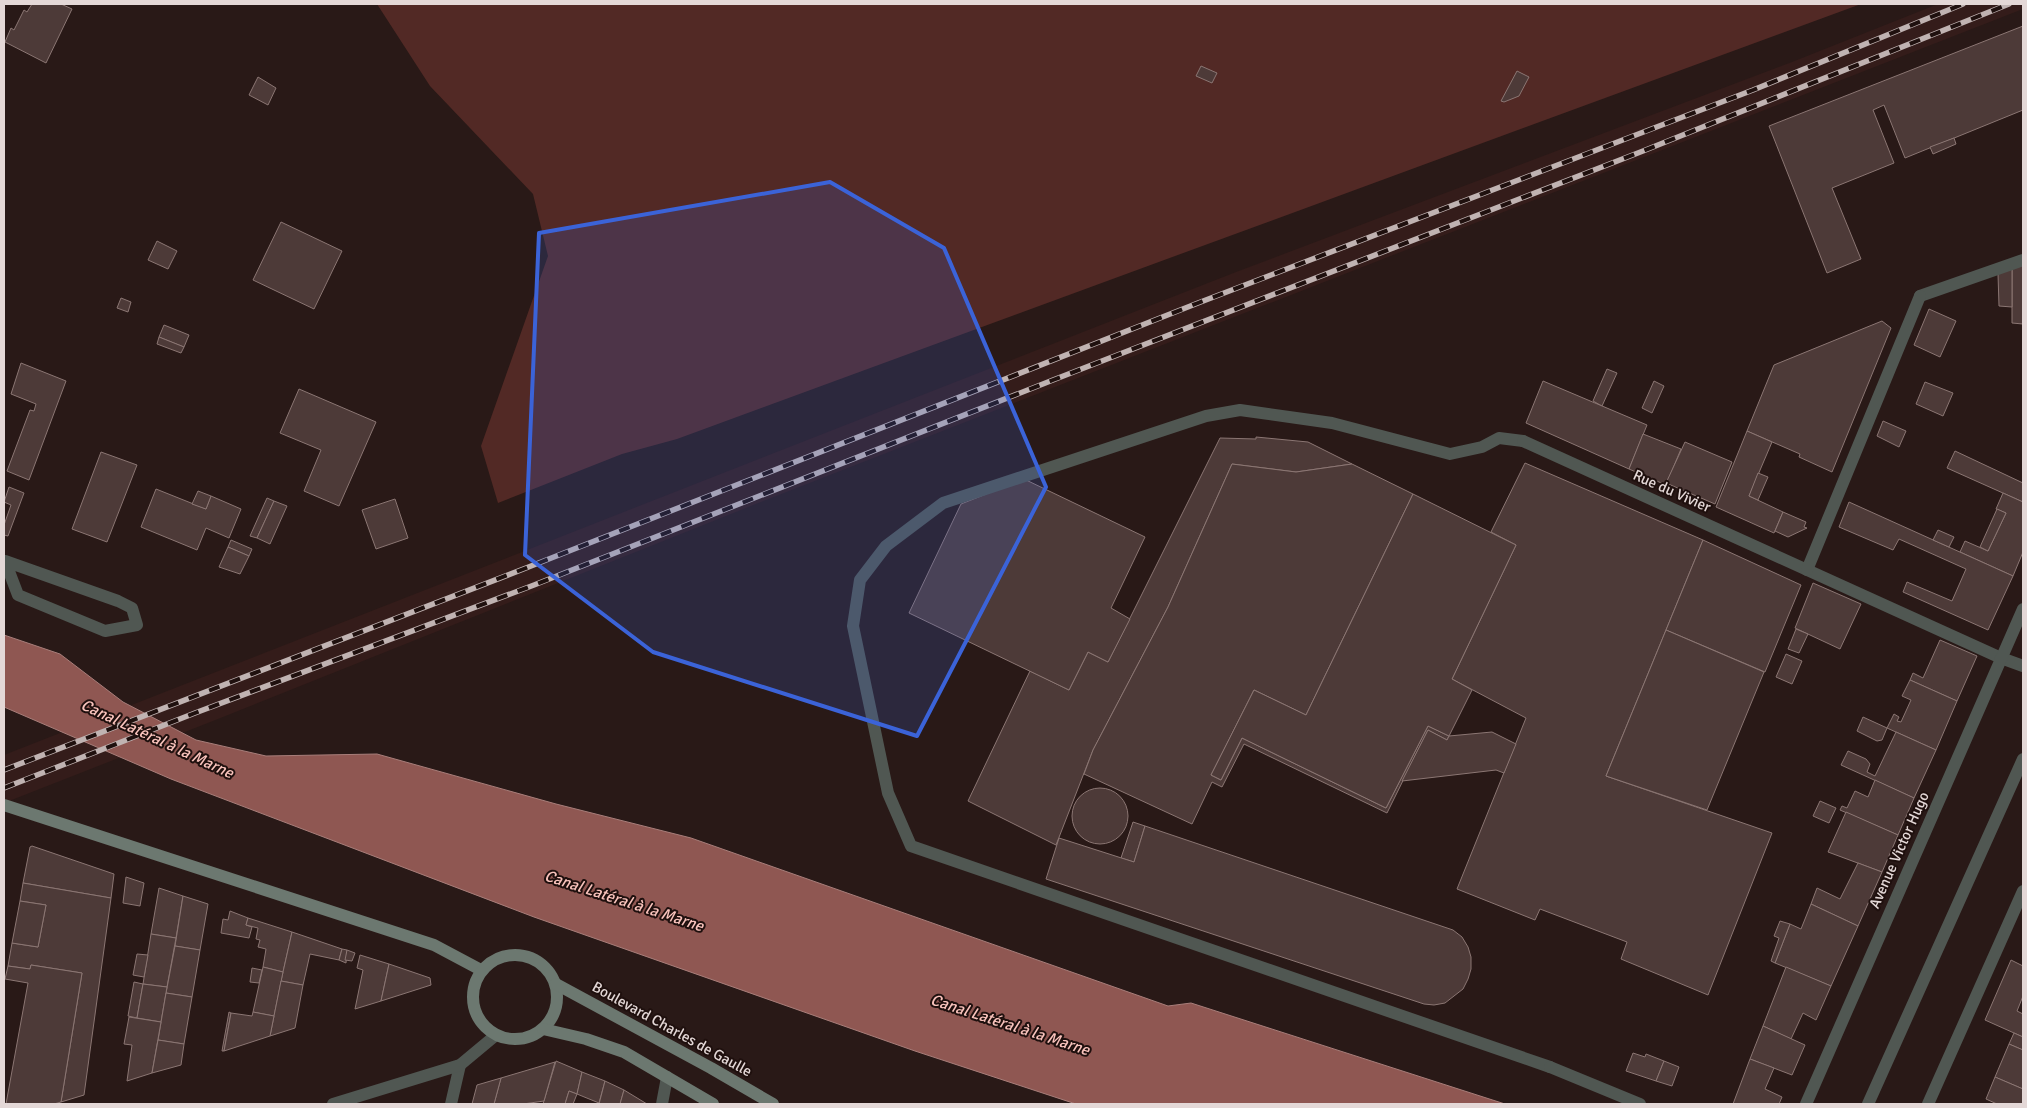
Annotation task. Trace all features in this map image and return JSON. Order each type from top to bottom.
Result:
[{"type":"main road","points":[[4,805],[434,944],[481,970]]},
{"type":"main road","points":[[513,954],[526,956],[539,962],[549,972],[556,984],[558,996],[556,1008],[551,1019],[543,1029],[532,1036],[521,1039],[508,1039],[496,1035],[485,1026],[477,1015],[473,1002],[473,988],[481,970],[499,957],[513,954]]},
{"type":"main road","name":"Boulevard Charles de Gaulle","points":[[556,984],[711,1068],[773,1104]]},
{"type":"main road","points":[[543,1029],[586,1039],[624,1052],[713,1104]]},
{"type":"street","points":[[1807,570],[1920,296],[2023,260]]},
{"type":"street","name":"Rue du Vivier","points":[[1640,1104],[1550,1067],[911,846],[888,793],[853,626],[860,580],[886,546],[943,503],[1206,416],[1240,410],[1332,423],[1450,454],[1482,447],[1499,438],[1523,441],[2001,658],[2023,666]]},
{"type":"street","points":[[4,561],[118,601],[132,608],[137,625],[105,631],[18,595],[4,561]]},
{"type":"street","name":"Avenue Victor Hugo","points":[[1806,1104],[2023,609]]},
{"type":"street","points":[[1868,1104],[2023,759]]},
{"type":"street","points":[[1928,1104],[2023,891]]},
{"type":"street","points":[[333,1104],[460,1064],[496,1035]]},
{"type":"street","points":[[451,1104],[460,1064]]},
{"type":"street","points":[[662,1104],[668,1077]]},
{"type":"highlighted area","points":[[830,182],[944,248],[1046,487],[917,736],[653,652],[525,555],[539,233]]},
{"type":"shaded area","points":[[377,4],[1861,4],[677,439],[622,454],[498,503],[481,446],[548,256],[533,194],[430,86]]},
{"type":"shaded area","points":[[1938,4],[2023,4],[2023,9],[766,500],[4,803],[4,755],[1236,272],[1792,62]]},
{"type":"water","name":"Canal Latéral à la Marne","points":[[4,635],[60,654],[123,702],[196,740],[266,756],[377,754],[556,804],[691,838],[1168,1006],[1191,1003],[1505,1104],[1076,1104],[915,1051],[534,917],[171,779],[4,707]]},
{"type":"building","points":[[32,4],[61,4],[72,9],[46,63],[5,42],[11,28],[14,30],[24,10],[27,12]]},
{"type":"building","points":[[2023,26],[2023,110],[1905,158],[1884,105],[1873,110],[1894,163],[1832,188],[1861,259],[1827,273],[1769,126]]},
{"type":"building","points":[[1201,66],[1217,73],[1212,83],[1196,76]]},
{"type":"building","points":[[1517,71],[1529,77],[1519,96],[1504,102],[1501,101]]},
{"type":"building","points":[[258,77],[276,88],[268,105],[249,95]]},
{"type":"building","points":[[1954,138],[1956,144],[1933,154],[1930,147]]},
{"type":"building","points":[[281,222],[342,251],[314,309],[253,280]]},
{"type":"building","points":[[157,241],[177,251],[168,269],[148,260]]},
{"type":"building","points":[[2023,265],[2023,324],[2012,323],[2012,268]]},
{"type":"building","points":[[2012,268],[2012,307],[1999,306],[1998,274]]},
{"type":"building","points":[[121,298],[131,302],[128,312],[117,308]]},
{"type":"building","points":[[1929,309],[1956,321],[1940,357],[1914,345]]},
{"type":"building","points":[[1882,321],[1891,328],[1832,472],[1799,457],[1800,454],[1747,431],[1774,365]]},
{"type":"building","points":[[164,325],[189,335],[184,347],[159,337]]},
{"type":"building","points":[[159,337],[184,347],[181,353],[157,344]]},
{"type":"building","points":[[21,363],[66,381],[29,480],[7,471],[30,410],[34,411],[36,404],[11,394]]},
{"type":"building","points":[[1607,369],[1617,373],[1602,406],[1593,401]]},
{"type":"building","points":[[1543,381],[1647,425],[1629,469],[1526,423]]},
{"type":"building","points":[[1654,381],[1664,386],[1652,413],[1642,408]]},
{"type":"building","points":[[1925,382],[1953,393],[1943,416],[1916,404]]},
{"type":"building","points":[[299,389],[376,422],[339,506],[304,491],[321,450],[280,433]]},
{"type":"building","points":[[1883,421],[1906,431],[1899,447],[1877,436]]},
{"type":"building","points":[[1747,431],[1772,442],[1749,496],[1783,512],[1774,533],[1716,507]]},
{"type":"building","points":[[1643,434],[1681,449],[1666,485],[1629,469]]},
{"type":"building","points":[[1256,437],[1308,442],[1352,464],[1296,472],[1232,464],[1168,607],[1093,750],[1056,845],[968,801],[1030,671],[1069,690],[1088,652],[1108,662],[1220,438],[1256,439]]},
{"type":"building","points":[[1685,442],[1732,462],[1715,504],[1666,483]]},
{"type":"building","points":[[1955,451],[2023,483],[2023,502],[1947,468]]},
{"type":"building","points":[[101,452],[137,465],[107,542],[72,529]]},
{"type":"building","points":[[1525,463],[1703,540],[1606,776],[1772,833],[1708,995],[1621,959],[1627,942],[1540,909],[1535,920],[1457,889],[1526,718],[1452,679],[1516,545],[1491,532]]},
{"type":"building","points":[[1232,464],[1296,472],[1352,464],[1413,494],[1306,715],[1254,690],[1211,775],[1221,780],[1242,738],[1386,808],[1428,726],[1449,736],[1447,740],[1428,730],[1387,813],[1244,744],[1222,787],[1212,782],[1192,824],[1084,774],[1093,750],[1168,607]]},
{"type":"building","points":[[1758,473],[1768,477],[1758,500],[1749,496]]},
{"type":"building","points":[[1024,479],[1145,537],[1111,608],[1130,619],[1108,662],[1088,652],[1069,690],[909,613],[961,504]]},
{"type":"building","points":[[9,487],[24,493],[8,536],[4,535],[4,525],[11,505],[4,502]]},
{"type":"building","points":[[156,489],[206,509],[211,496],[241,509],[229,538],[206,528],[197,550],[141,527]]},
{"type":"building","points":[[198,491],[211,496],[206,509],[192,504]]},
{"type":"building","points":[[2003,493],[2023,502],[2023,552],[2013,576],[1960,552],[1965,541],[1988,551],[2006,513],[1996,509]]},
{"type":"building","points":[[1413,494],[1516,545],[1452,679],[1472,690],[1449,736],[1428,726],[1386,808],[1242,738],[1221,780],[1211,775],[1254,690],[1306,715]]},
{"type":"building","points":[[267,498],[274,501],[257,538],[250,536]]},
{"type":"building","points":[[395,499],[408,538],[376,549],[362,510]]},
{"type":"building","points":[[274,501],[287,506],[270,544],[257,538]]},
{"type":"building","points":[[1849,502],[2013,576],[1988,630],[1903,592],[1907,582],[1952,601],[1966,569],[1899,539],[1893,550],[1839,527]]},
{"type":"building","points":[[1997,509],[2006,513],[1988,551],[1980,547]]},
{"type":"building","points":[[1783,512],[1806,522],[1804,527],[1807,528],[1788,537],[1775,531]]},
{"type":"building","points":[[1938,530],[1954,537],[1949,547],[1933,540]]},
{"type":"building","points":[[231,540],[252,549],[249,556],[228,547]]},
{"type":"building","points":[[1703,540],[1801,585],[1765,672],[1666,630]]},
{"type":"building","points":[[228,547],[249,556],[240,574],[219,567]]},
{"type":"building","points":[[1813,583],[1861,604],[1840,649],[1795,628]]},
{"type":"building","points":[[1796,629],[1808,634],[1799,653],[1788,649]]},
{"type":"building","points":[[1666,630],[1764,672],[1707,810],[1606,776]]},
{"type":"building","points":[[1940,640],[1977,656],[1957,701],[1910,680],[1913,673],[1923,678]]},
{"type":"building","points":[[1786,654],[1802,661],[1792,684],[1776,677]]},
{"type":"building","points":[[1910,680],[1957,701],[1936,750],[1887,728],[1894,714],[1899,717],[1897,721],[1901,722],[1911,700],[1902,696]]},
{"type":"building","points":[[1863,717],[1887,728],[1882,740],[1877,741],[1857,731]]},
{"type":"building","points":[[1428,730],[1447,740],[1449,736],[1492,732],[1516,744],[1504,773],[1496,770],[1402,781]]},
{"type":"building","points":[[1896,732],[1936,750],[1914,798],[1841,765],[1848,751],[1866,759],[1870,764],[1867,772],[1875,776]]},
{"type":"building","points":[[1875,780],[1914,798],[1898,835],[1840,810],[1842,806],[1847,808],[1855,791],[1868,797]]},
{"type":"building","points":[[1100,788],[1111,790],[1120,796],[1126,805],[1128,816],[1126,827],[1120,836],[1111,842],[1100,844],[1089,842],[1080,836],[1074,827],[1072,816],[1074,805],[1080,796],[1089,790]]},
{"type":"building","points":[[1820,801],[1836,808],[1829,823],[1813,816]]},
{"type":"building","points":[[1846,812],[1898,835],[1882,872],[1828,852]]},
{"type":"building","points":[[1133,822],[1145,826],[1134,862],[1121,858]]},
{"type":"building","points":[[1145,826],[1453,930],[1462,937],[1468,947],[1471,957],[1471,969],[1468,979],[1463,989],[1445,1003],[1424,1004],[1046,879],[1059,838],[1134,862]]},
{"type":"building","points":[[32,846],[114,874],[111,898],[23,883],[30,847]]},
{"type":"building","points":[[1858,863],[1882,872],[1858,926],[1811,904],[1817,888],[1840,899]]},
{"type":"building","points":[[126,877],[144,883],[140,906],[123,903]]},
{"type":"building","points":[[23,883],[111,898],[84,1095],[61,1102],[82,973],[31,965],[30,969],[8,966],[12,943],[38,947],[46,905],[20,901]]},
{"type":"building","points":[[159,888],[183,896],[176,938],[151,934]]},
{"type":"building","points":[[183,896],[208,904],[200,950],[175,946]]},
{"type":"building","points":[[20,901],[46,905],[38,947],[12,943]]},
{"type":"building","points":[[1811,904],[1858,926],[1831,986],[1775,963],[1790,924],[1801,929]]},
{"type":"building","points":[[230,911],[248,918],[246,925],[252,927],[249,938],[221,933],[223,919],[228,920]]},
{"type":"building","points":[[248,918],[292,932],[283,972],[263,967],[266,949],[258,947],[260,940],[256,939],[258,928],[246,925]]},
{"type":"building","points":[[1780,921],[1790,924],[1775,963],[1771,961],[1779,938],[1774,936]]},
{"type":"building","points":[[292,932],[342,949],[339,960],[310,954],[303,985],[281,981]]},
{"type":"building","points":[[151,934],[176,938],[167,987],[143,984]]},
{"type":"building","points":[[175,946],[200,950],[192,997],[166,993]]},
{"type":"building","points":[[342,949],[347,950],[346,963],[339,960]]},
{"type":"building","points":[[347,950],[355,953],[352,961],[345,960]]},
{"type":"building","points":[[137,954],[148,955],[144,977],[133,975]]},
{"type":"building","points":[[360,955],[389,964],[381,1001],[355,1009],[363,970],[357,968]]},
{"type":"building","points":[[2011,960],[2023,966],[2023,996],[2017,1011],[2023,1014],[2023,1037],[1985,1020]]},
{"type":"building","points":[[389,964],[430,978],[431,985],[381,1001]]},
{"type":"building","points":[[31,965],[82,973],[61,1102],[54,1104],[6,1104],[28,983],[5,979],[8,966],[30,969]]},
{"type":"building","points":[[263,967],[283,972],[274,1016],[253,1012]]},
{"type":"building","points":[[1786,967],[1831,986],[1816,1020],[1803,1013],[1791,1039],[1763,1026]]},
{"type":"building","points":[[252,968],[262,970],[259,983],[250,982]]},
{"type":"building","points":[[281,981],[303,985],[295,1028],[270,1036]]},
{"type":"building","points":[[134,982],[143,984],[137,1018],[128,1016]]},
{"type":"building","points":[[143,984],[167,987],[161,1022],[137,1018]]},
{"type":"building","points":[[166,993],[192,997],[184,1044],[158,1040]]},
{"type":"building","points":[[229,1012],[231,1013],[224,1051],[222,1051]]},
{"type":"building","points":[[253,1012],[274,1016],[270,1036],[224,1051],[231,1013],[252,1016]]},
{"type":"building","points":[[129,1017],[161,1022],[152,1073],[127,1081],[132,1045],[124,1044]]},
{"type":"building","points":[[1763,1026],[1805,1045],[1792,1075],[1750,1059]]},
{"type":"building","points":[[2014,1033],[2023,1037],[2023,1050],[2009,1044]]},
{"type":"building","points":[[158,1040],[184,1044],[181,1065],[152,1073]]},
{"type":"building","points":[[2009,1044],[2023,1050],[2023,1089],[1995,1077]]},
{"type":"building","points":[[1633,1053],[1645,1057],[1646,1054],[1664,1061],[1656,1081],[1626,1071]]},
{"type":"building","points":[[1750,1059],[1774,1068],[1765,1089],[1782,1097],[1779,1104],[1733,1104]]},
{"type":"building","points":[[556,1061],[582,1072],[577,1094],[569,1091],[565,1104],[543,1104]]},
{"type":"building","points":[[1664,1061],[1679,1067],[1672,1086],[1656,1081]]},
{"type":"building","points":[[555,1062],[544,1101],[523,1104],[494,1104],[501,1078]]},
{"type":"building","points":[[582,1072],[605,1081],[599,1103],[577,1094]]},
{"type":"building","points":[[1995,1077],[2023,1089],[2023,1104],[1997,1104],[1986,1099]]},
{"type":"building","points":[[501,1078],[494,1104],[472,1104],[477,1085]]},
{"type":"building","points":[[605,1081],[624,1090],[620,1104],[599,1104]]},
{"type":"building","points":[[624,1090],[647,1104],[620,1104]]},
{"type":"building","points":[[569,1091],[577,1094],[573,1104],[565,1104]]},
{"type":"railway","points":[[4,770],[526,568],[1198,303],[1753,90],[1963,4]]},
{"type":"railway","points":[[4,788],[195,713],[534,585],[1053,380],[1643,151],[2009,4]]}]
